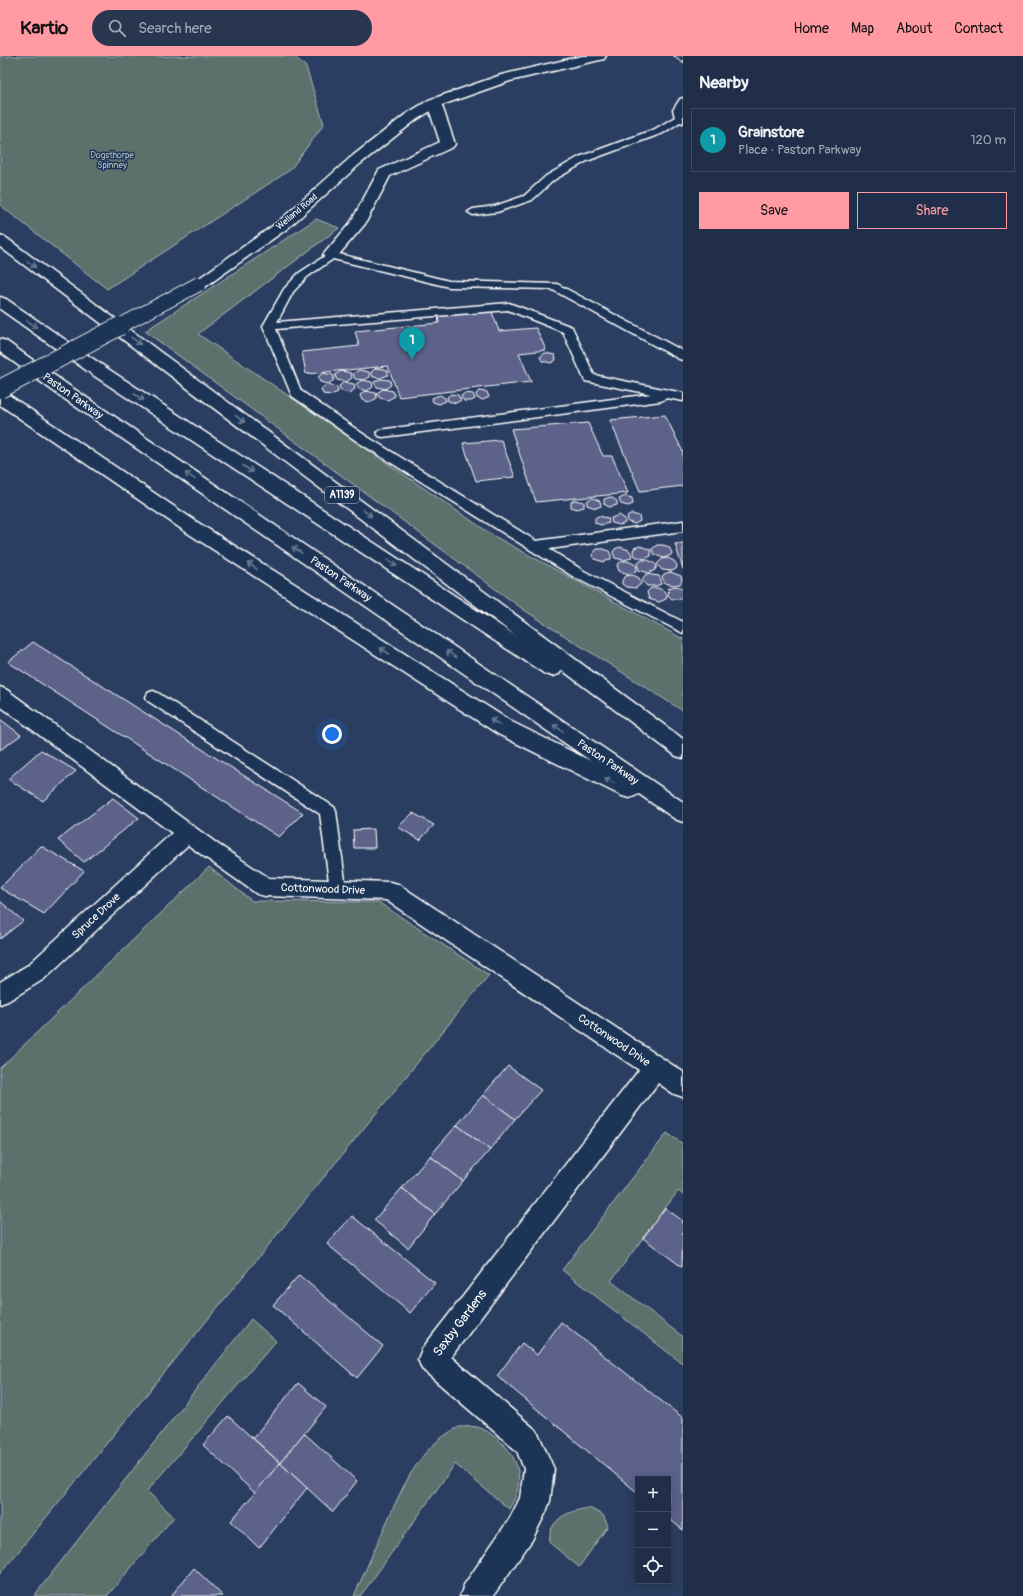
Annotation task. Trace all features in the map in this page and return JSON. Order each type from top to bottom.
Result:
[{"type":"main road","name":"Welland Road","points":[[0,389],[199,284],[283,225],[356,161],[411,117],[434,103],[506,78],[599,56]]},
{"type":"main road","points":[[331,255],[358,224],[384,173],[448,144],[434,103]]},
{"type":"main road","name":"A1139","points":[[0,240],[683,750]]},
{"type":"main road","name":"A1139","points":[[0,302],[99,371],[683,756]]},
{"type":"main road","name":"Paston Parkway","points":[[0,344],[62,389],[683,813]]},
{"type":"main road","points":[[0,397],[190,526],[505,728],[683,817]]},
{"type":"main road","name":"Cottonwood Drive","points":[[0,695],[211,851],[265,887],[390,891],[683,1086]]},
{"type":"main road","name":"Spruce Drove","points":[[0,994],[36,972],[187,832]]},
{"type":"main road","name":"Saxby Gardens","points":[[475,1596],[521,1529],[535,1501],[538,1469],[527,1441],[432,1359],[656,1067]]},
{"type":"lane","points":[[473,212],[497,209],[528,198],[550,178],[583,159],[658,131],[681,119],[678,110],[683,101]]},
{"type":"lane","points":[[269,326],[288,291],[303,275],[331,255],[449,284],[553,286],[683,356]]},
{"type":"lane","points":[[269,326],[509,306],[568,330],[588,378],[679,396]]},
{"type":"lane","points":[[269,326],[296,393],[362,439],[579,574],[683,628]]},
{"type":"lane","points":[[383,433],[679,396]]},
{"type":"lane","points":[[534,546],[683,526]]},
{"type":"lane","points":[[153,697],[328,811],[338,889]]},
{"type":"green space","name":"Dogsthorpe Spinney","points":[[0,56],[294,56],[306,67],[324,124],[290,170],[107,289],[0,205]]},
{"type":"green space","points":[[316,219],[339,228],[198,334],[494,536],[683,639],[683,711],[524,610],[145,331]]},
{"type":"green space","points":[[209,867],[252,901],[378,902],[489,975],[0,1574],[0,1068]]},
{"type":"green space","points":[[667,1133],[683,1144],[683,1195],[678,1191],[611,1281],[683,1337],[683,1364],[562,1270]]},
{"type":"green space","points":[[251,1319],[276,1341],[147,1491],[174,1517],[107,1596],[34,1596]]},
{"type":"green space","points":[[459,1427],[480,1428],[492,1434],[512,1455],[516,1464],[519,1482],[514,1500],[509,1509],[455,1464],[370,1583],[360,1596],[354,1596],[398,1497],[413,1469],[433,1445],[445,1435]]},
{"type":"green space","points":[[589,1508],[603,1515],[608,1526],[579,1567],[550,1543],[550,1533],[557,1521],[562,1517],[578,1510]]},
{"type":"building","points":[[492,312],[499,331],[536,328],[546,350],[519,353],[531,382],[399,397],[388,366],[306,374],[302,352],[359,346],[355,331],[439,323],[438,316]]},
{"type":"building","points":[[545,353],[555,355],[556,360],[551,363],[542,361],[540,357]]},
{"type":"building","points":[[376,368],[388,371],[388,375],[381,378],[373,377],[371,372]]},
{"type":"building","points":[[359,370],[369,372],[370,377],[364,380],[355,379],[353,374]]},
{"type":"building","points":[[341,371],[351,373],[352,378],[346,382],[337,380],[335,375]]},
{"type":"building","points":[[323,373],[333,375],[334,380],[328,384],[320,382],[318,377]]},
{"type":"building","points":[[380,379],[390,380],[391,385],[385,389],[377,387],[374,382]]},
{"type":"building","points":[[362,380],[372,382],[373,387],[367,391],[359,389],[356,384]]},
{"type":"building","points":[[344,382],[354,384],[355,389],[349,393],[341,391],[339,386]]},
{"type":"building","points":[[326,385],[337,387],[338,392],[331,395],[323,394],[321,389]]},
{"type":"building","points":[[383,389],[393,391],[395,396],[388,400],[380,398],[377,393]]},
{"type":"building","points":[[365,391],[376,393],[377,398],[370,402],[362,400],[360,395]]},
{"type":"building","points":[[479,391],[487,392],[489,397],[483,400],[477,398],[476,394]]},
{"type":"building","points":[[465,393],[473,394],[475,399],[471,401],[464,401],[461,396]]},
{"type":"building","points":[[451,394],[458,395],[461,400],[456,403],[448,401],[447,397]]},
{"type":"building","points":[[440,395],[445,398],[446,401],[439,404],[433,402],[432,398]]},
{"type":"building","points":[[665,415],[683,452],[683,486],[640,491],[610,420]]},
{"type":"building","points":[[588,423],[603,456],[612,456],[628,493],[536,502],[511,429]]},
{"type":"building","points":[[501,440],[515,477],[476,481],[463,443]]},
{"type":"building","points":[[625,496],[632,498],[633,504],[628,506],[621,504],[619,499]]},
{"type":"building","points":[[611,497],[617,501],[617,505],[609,507],[604,504],[604,499]]},
{"type":"building","points":[[592,498],[600,501],[601,506],[596,508],[587,505],[587,501]]},
{"type":"building","points":[[574,500],[584,502],[584,507],[577,509],[571,507],[571,502]]},
{"type":"building","points":[[632,514],[639,516],[640,521],[635,524],[628,522],[627,517]]},
{"type":"building","points":[[619,515],[625,519],[625,523],[620,525],[612,523],[611,518]]},
{"type":"building","points":[[598,516],[608,518],[609,523],[601,525],[595,523],[595,518]]},
{"type":"building","points":[[683,543],[683,569],[675,544]]},
{"type":"building","points":[[657,545],[669,547],[672,553],[671,555],[664,558],[655,555],[652,549]]},
{"type":"building","points":[[640,546],[651,550],[651,556],[644,559],[635,556],[633,551],[634,548]]},
{"type":"building","points":[[620,547],[629,550],[632,554],[631,558],[624,560],[615,558],[613,552],[615,549]]},
{"type":"building","points":[[597,549],[609,551],[611,559],[604,562],[594,559],[592,555]]},
{"type":"building","points":[[668,558],[674,561],[677,565],[676,569],[672,571],[662,570],[657,564],[662,559]]},
{"type":"building","points":[[642,560],[648,560],[654,563],[657,566],[655,570],[649,573],[639,570],[637,564]]},
{"type":"building","points":[[622,561],[628,561],[634,564],[637,567],[636,571],[629,574],[619,571],[617,565]]},
{"type":"building","points":[[670,572],[681,576],[682,580],[680,584],[674,585],[665,583],[662,577],[664,574]]},
{"type":"building","points":[[646,574],[659,576],[661,584],[656,586],[647,586],[642,580]]},
{"type":"building","points":[[633,575],[639,578],[641,584],[636,588],[626,587],[622,584],[622,580],[626,576]]},
{"type":"building","points":[[675,586],[683,588],[683,599],[672,599],[668,595],[669,588]]},
{"type":"building","points":[[651,588],[658,588],[664,591],[667,595],[666,599],[659,602],[649,599],[647,592]]},
{"type":"building","points":[[33,642],[303,813],[279,837],[8,662]]},
{"type":"building","points":[[0,719],[21,735],[0,750]]},
{"type":"building","points":[[41,750],[76,771],[43,801],[8,779]]},
{"type":"building","points":[[113,798],[139,818],[84,862],[58,840]]},
{"type":"building","points":[[413,813],[434,825],[420,840],[398,827]]},
{"type":"building","points":[[374,829],[375,848],[354,848],[353,830]]},
{"type":"building","points":[[41,846],[84,871],[44,914],[0,888]]},
{"type":"building","points":[[0,901],[23,921],[0,939]]},
{"type":"building","points":[[508,1066],[541,1090],[515,1119],[483,1095]]},
{"type":"building","points":[[483,1095],[515,1119],[490,1150],[457,1125]]},
{"type":"building","points":[[457,1125],[490,1150],[463,1181],[430,1156]]},
{"type":"building","points":[[430,1156],[463,1181],[435,1214],[402,1188]]},
{"type":"building","points":[[402,1188],[435,1214],[408,1248],[374,1220]]},
{"type":"building","points":[[665,1208],[683,1221],[682,1267],[643,1238]]},
{"type":"building","points":[[352,1216],[435,1283],[410,1313],[327,1244]]},
{"type":"building","points":[[299,1275],[383,1346],[357,1378],[273,1305]]},
{"type":"building","points":[[561,1322],[683,1418],[683,1530],[671,1520],[671,1476],[635,1476],[635,1491],[497,1376],[522,1343],[537,1355]]},
{"type":"building","points":[[298,1383],[326,1407],[280,1463],[253,1438]]},
{"type":"building","points":[[228,1416],[280,1463],[255,1493],[203,1445]]},
{"type":"building","points":[[304,1433],[357,1481],[333,1512],[280,1463]]},
{"type":"building","points":[[280,1463],[307,1488],[259,1548],[231,1521]]},
{"type":"building","points":[[194,1568],[223,1596],[171,1596]]},
{"type":"place","name":"Grainstore","points":[[412,360]]}]
